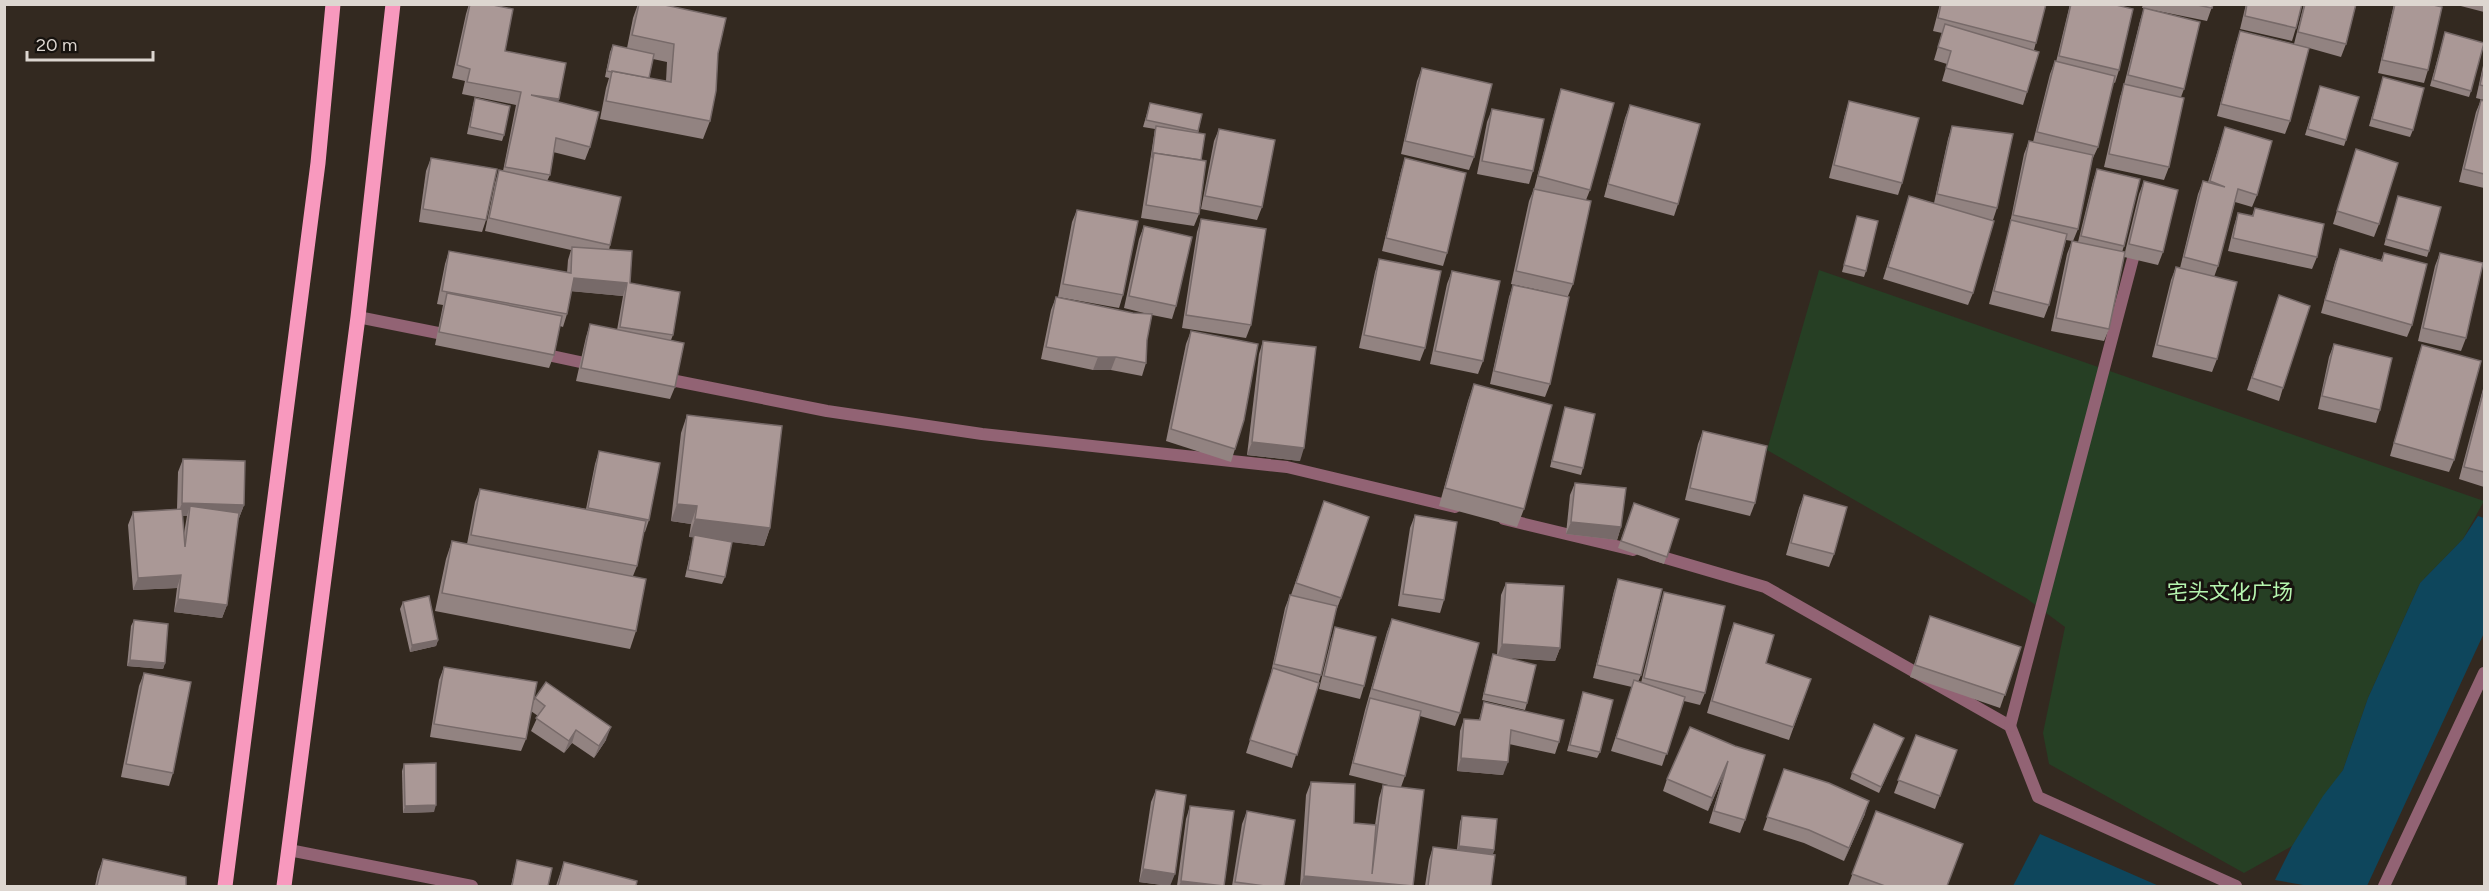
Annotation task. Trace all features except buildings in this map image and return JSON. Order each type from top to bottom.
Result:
[{"type":"main road","points":[[225,886],[318,163],[333,4]]},
{"type":"main road","points":[[284,886],[358,317],[393,4]]},
{"type":"street","points":[[2141,230],[2010,726],[2038,797],[2236,886]]},
{"type":"street","points":[[358,317],[461,338]]},
{"type":"street","points":[[530,351],[610,368]]},
{"type":"street","points":[[645,375],[828,411],[982,434],[1287,467],[1470,511]]},
{"type":"street","points":[[1492,516],[1663,557],[1765,587],[2010,726]]},
{"type":"street","points":[[2384,886],[2484,673]]},
{"type":"street","points":[[289,850],[471,886]]},
{"type":"green space","name":"宅头文化广场","points":[[1819,270],[2484,501],[2463,539],[2420,583],[2368,698],[2343,770],[2292,846],[2244,873],[2049,764],[2043,733],[2065,627],[2026,598],[1767,450]]},
{"type":"water","points":[[2478,516],[2484,518],[2484,633],[2367,886],[2309,886],[2275,880],[2292,846],[2323,796],[2343,770],[2368,698],[2420,583],[2463,539]]},
{"type":"water","points":[[2040,834],[2159,886],[2013,886]]}]
